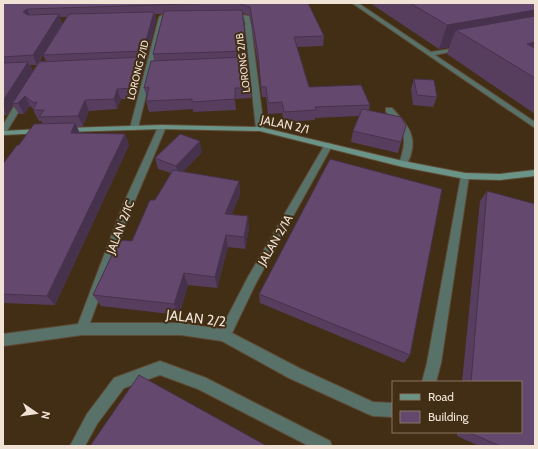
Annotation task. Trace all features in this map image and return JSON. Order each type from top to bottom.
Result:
[{"type":"street","points":[[355,3],[535,126]]},
{"type":"street","name":"LORONG 2/1B","points":[[223,15],[244,16],[248,19],[250,64],[260,129]]},
{"type":"street","name":"LORONG 2/1D","points":[[134,128],[159,17],[170,17]]},
{"type":"street","points":[[430,54],[467,47]]},
{"type":"street","points":[[3,132],[26,94]]},
{"type":"street","points":[[389,110],[405,127],[409,135],[409,147],[403,164]]},
{"type":"street","name":"JALAN 2/1","points":[[3,132],[162,127],[260,129],[403,164],[465,176],[500,177],[535,173]]},
{"type":"street","name":"JALAN 2/1C","points":[[82,329],[128,205],[162,127]]},
{"type":"street","points":[[20,143],[29,132]]},
{"type":"street","name":"JALAN 2/1A","points":[[224,335],[252,280],[328,146]]},
{"type":"street","points":[[429,381],[434,363],[465,176]]},
{"type":"street","name":"JALAN 2/2","points":[[3,340],[82,329],[182,329],[224,335],[294,373],[373,409],[392,410]]},
{"type":"street","points":[[77,446],[92,419],[119,383],[160,368],[201,383],[325,446]]},
{"type":"building","points":[[4,3],[219,3],[27,9],[23,12],[28,15],[59,14],[33,55],[3,57]]},
{"type":"building","points":[[237,3],[308,3],[324,36],[294,37],[309,87],[361,85],[370,105],[315,107],[316,110],[284,112],[282,102],[268,103],[266,87],[261,87],[258,54],[250,7]]},
{"type":"building","points":[[410,3],[535,3],[535,10],[447,25]]},
{"type":"building","points":[[242,10],[247,51],[153,54],[164,11]]},
{"type":"building","points":[[154,12],[143,51],[43,55],[69,14]]},
{"type":"building","points":[[535,16],[535,42],[527,44],[535,48],[535,78],[456,30]]},
{"type":"building","points":[[141,57],[133,88],[117,89],[114,99],[85,100],[78,116],[39,117],[44,110],[33,110],[37,102],[34,103],[25,96],[18,103],[12,104],[39,62]]},
{"type":"building","points":[[247,57],[251,88],[235,88],[235,99],[192,102],[192,99],[146,101],[149,87],[144,88],[151,61]]},
{"type":"building","points":[[28,62],[3,101],[3,63]]},
{"type":"building","points":[[414,79],[434,80],[437,97],[417,95]]},
{"type":"building","points":[[362,109],[401,117],[406,126],[401,142],[353,131]]},
{"type":"building","points":[[75,123],[71,133],[125,134],[47,296],[3,294],[3,164],[34,124]]},
{"type":"building","points":[[180,134],[200,141],[176,166],[155,158]]},
{"type":"building","points":[[330,159],[442,189],[410,355],[259,294]]},
{"type":"building","points":[[173,170],[239,181],[225,214],[248,216],[244,237],[226,235],[215,277],[184,273],[174,304],[93,295],[119,240],[132,241],[150,200],[155,200]]},
{"type":"building","points":[[487,191],[535,204],[535,446],[500,446],[470,433],[522,433],[522,381],[471,381]]},
{"type":"building","points":[[139,375],[267,446],[90,446]]}]
